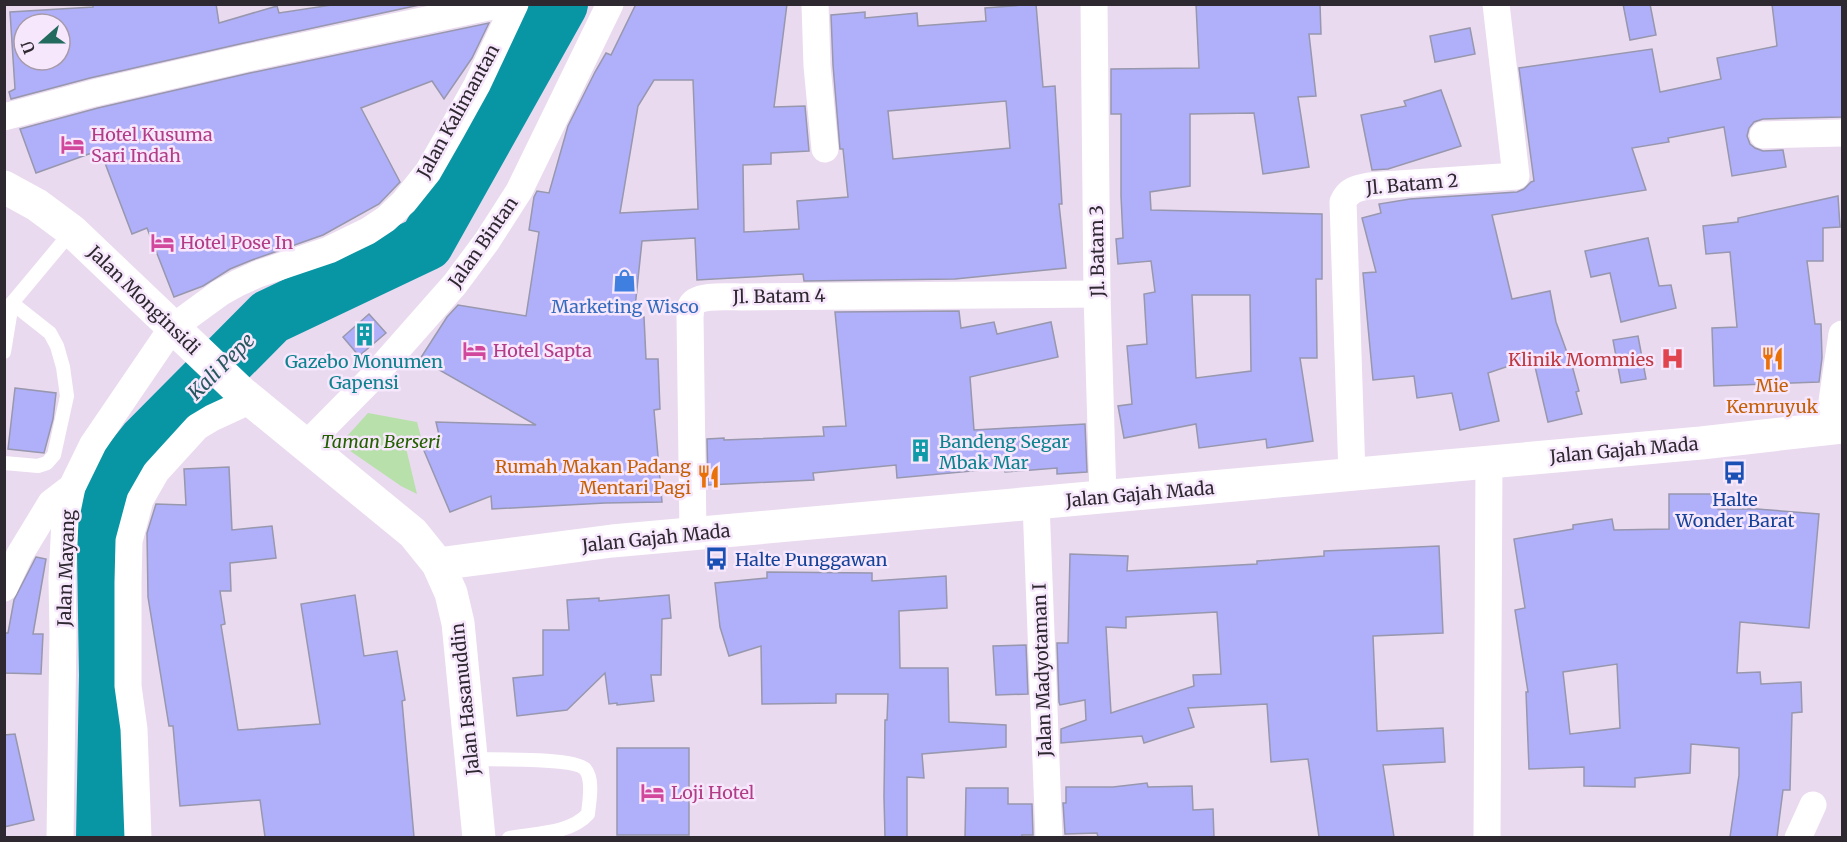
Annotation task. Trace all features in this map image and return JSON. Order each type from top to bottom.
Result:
[{"type":"main road","name":"Jalan Monginsidi","points":[[4,187],[37,205],[72,231],[246,396],[413,533],[438,564]]},
{"type":"main road","name":"Jalan Gajah Mada","points":[[438,564],[612,541],[1701,443],[1835,427]]},
{"type":"main road","name":"Jalan Hasanuddin","points":[[438,564],[451,593],[458,622],[479,837]]},
{"type":"street","points":[[4,117],[94,93],[502,4]]},
{"type":"street","name":"Jalan Kalimantan","points":[[179,334],[220,293],[258,274],[329,250],[368,231],[386,219],[404,202],[428,172],[477,85],[515,4]]},
{"type":"street","name":"Jalan Bintan","points":[[306,445],[373,377],[455,284],[487,241],[519,191],[609,4]]},
{"type":"street","points":[[815,4],[817,66],[825,149]]},
{"type":"street","name":"Jl. Batam 3","points":[[1094,4],[1097,294],[1103,497]]},
{"type":"street","name":"Jl. Batam 2","points":[[1352,475],[1343,202],[1346,195],[1356,188],[1369,186],[1516,176],[1496,4]]},
{"type":"street","points":[[1763,135],[1842,133]]},
{"type":"street","name":"Jl. Batam 4","points":[[693,534],[690,316],[691,306],[696,300],[705,297],[1097,294]]},
{"type":"street","name":"Jalan Mayang","points":[[60,837],[62,578],[65,521],[72,487],[93,444],[179,334]]},
{"type":"street","points":[[1835,427],[1842,334]]},
{"type":"street","points":[[138,837],[134,729],[128,686],[129,541],[140,500],[156,472],[197,428],[246,396]]},
{"type":"street","points":[[1486,837],[1489,462]]},
{"type":"street","points":[[4,588],[20,554],[51,503],[72,487]]},
{"type":"street","name":"Jalan Madyotaman I","points":[[1036,503],[1049,837]]},
{"type":"street","points":[[1798,837],[1813,805]]},
{"type":"lane","points":[[4,352],[12,303],[72,231]]},
{"type":"lane","points":[[4,463],[38,466],[47,463],[54,455],[67,396],[63,367],[50,333],[12,303]]},
{"type":"lane","points":[[471,759],[568,762],[584,768],[589,775],[588,814],[582,821],[562,829],[509,837]]},
{"type":"green space","name":"Taman Berseri","points":[[368,413],[417,422],[422,441],[406,448],[417,494],[401,486],[340,444]]},
{"type":"building","points":[[93,4],[216,4],[219,23],[277,6],[279,13],[338,4],[424,4],[90,78],[11,99],[9,92],[15,89],[14,72],[72,72],[72,12],[12,12],[12,43],[10,12],[93,7]]},
{"type":"building","points":[[636,4],[787,4],[774,107],[805,106],[809,151],[771,153],[771,164],[743,165],[744,232],[799,229],[797,201],[848,197],[843,149],[840,149],[831,15],[865,12],[865,18],[917,13],[918,26],[986,21],[985,8],[1036,4],[1043,87],[1055,86],[1062,204],[1059,204],[1066,268],[955,279],[804,281],[803,274],[697,280],[695,238],[642,241],[634,317],[644,317],[646,359],[658,359],[660,409],[654,410],[662,502],[492,509],[491,496],[450,512],[422,446],[440,439],[436,422],[536,425],[420,359],[447,317],[458,305],[526,316],[539,232],[529,230],[534,197],[537,191],[549,193],[568,126],[606,53],[611,55]],"holes":[[[654,80],[693,80],[698,209],[620,213],[638,106]],[[1006,101],[1010,148],[893,159],[888,111]]]},
{"type":"building","points":[[1196,4],[1320,4],[1321,34],[1309,34],[1316,96],[1298,97],[1309,167],[1263,174],[1254,113],[1190,114],[1190,186],[1150,192],[1151,210],[1322,214],[1322,279],[1316,279],[1317,358],[1300,358],[1313,441],[1267,448],[1266,439],[1199,448],[1196,424],[1124,438],[1118,406],[1132,404],[1127,346],[1147,344],[1144,294],[1155,292],[1151,261],[1118,264],[1116,239],[1123,238],[1121,114],[1111,114],[1111,69],[1199,68]],"holes":[[[1192,295],[1250,295],[1251,371],[1196,378]]]},
{"type":"building","points":[[1623,4],[1650,4],[1656,35],[1630,40]]},
{"type":"building","points":[[1772,4],[1842,4],[1842,117],[1763,119],[1754,122],[1749,128],[1747,136],[1750,144],[1763,151],[1783,150],[1786,167],[1732,176],[1724,127],[1668,138],[1669,142],[1632,148],[1646,190],[1492,215],[1512,299],[1550,291],[1556,322],[1570,358],[1579,391],[1576,392],[1582,414],[1548,422],[1533,358],[1488,373],[1499,421],[1460,430],[1452,393],[1417,398],[1414,376],[1373,380],[1363,273],[1376,272],[1362,218],[1381,213],[1379,204],[1410,199],[1517,192],[1534,181],[1519,68],[1652,49],[1660,92],[1721,79],[1717,58],[1777,46]]},
{"type":"building","points":[[489,23],[472,58],[444,99],[432,81],[361,108],[400,182],[379,204],[323,235],[230,269],[203,286],[174,297],[147,228],[132,234],[100,150],[36,173],[20,129],[98,108],[250,73]]},
{"type":"building","points":[[1470,28],[1475,54],[1435,62],[1430,36]]},
{"type":"building","points":[[1441,90],[1461,146],[1388,169],[1372,170],[1361,115],[1406,106],[1404,101]]},
{"type":"building","points":[[1838,196],[1840,227],[1823,228],[1823,261],[1807,261],[1815,324],[1821,324],[1822,358],[1819,382],[1714,386],[1712,328],[1737,327],[1730,252],[1706,254],[1703,226],[1738,222],[1738,218]]},
{"type":"building","points":[[1648,238],[1659,286],[1671,285],[1676,308],[1621,322],[1610,273],[1591,277],[1585,251]]},
{"type":"building","points":[[959,311],[961,328],[994,322],[997,334],[1051,322],[1058,357],[970,377],[974,430],[1085,424],[1087,472],[1057,474],[1057,468],[1005,472],[1004,468],[897,478],[896,465],[813,473],[814,480],[708,485],[707,439],[824,436],[823,427],[846,426],[835,312]]},
{"type":"building","name":"Gazebo Monumen Gapensi","points":[[369,314],[386,333],[359,356],[343,337]]},
{"type":"building","points":[[1638,336],[1646,379],[1621,383],[1613,340]]},
{"type":"building","points":[[15,388],[56,393],[53,419],[44,453],[8,449]]},
{"type":"building","points":[[229,467],[232,530],[272,526],[276,558],[230,563],[231,591],[220,591],[225,624],[221,625],[238,730],[320,724],[301,604],[355,595],[364,656],[397,651],[405,700],[402,701],[414,837],[265,837],[260,800],[180,806],[173,726],[169,726],[148,597],[147,533],[156,504],[186,505],[184,469]]},
{"type":"building","points":[[1669,494],[1718,494],[1718,509],[1757,509],[1819,514],[1809,628],[1740,622],[1737,673],[1760,672],[1761,684],[1801,682],[1802,712],[1792,713],[1790,790],[1783,790],[1777,837],[1730,837],[1739,775],[1739,748],[1691,744],[1690,773],[1635,778],[1635,787],[1584,786],[1584,767],[1529,769],[1526,692],[1528,692],[1515,610],[1525,608],[1514,539],[1573,529],[1573,525],[1612,519],[1614,530],[1669,529]],"holes":[[[1617,664],[1620,728],[1570,734],[1563,672]]]},
{"type":"building","points":[[1439,546],[1443,633],[1373,636],[1377,731],[1443,728],[1445,762],[1383,765],[1394,837],[1319,837],[1308,759],[1271,762],[1267,704],[1188,708],[1194,727],[1144,743],[1142,736],[1061,743],[1061,729],[1086,720],[1085,700],[1060,705],[1059,702],[1057,643],[1068,643],[1070,554],[1128,556],[1127,571],[1257,564],[1257,561],[1324,556],[1324,551]],"holes":[[[1217,612],[1221,674],[1193,675],[1194,686],[1111,713],[1106,627],[1126,628],[1126,617]]]},
{"type":"building","points":[[36,557],[46,559],[33,634],[43,634],[41,674],[4,673],[4,633],[8,633],[14,600]]},
{"type":"building","points":[[767,572],[872,573],[872,581],[946,576],[947,608],[899,611],[900,668],[948,668],[949,722],[1006,725],[1006,747],[922,754],[924,778],[907,777],[907,837],[885,837],[885,720],[887,720],[888,694],[836,694],[836,703],[762,704],[761,646],[729,656],[720,627],[715,583],[767,578]]},
{"type":"building","points":[[669,595],[671,618],[662,619],[661,675],[651,675],[654,701],[609,704],[605,673],[567,710],[517,716],[513,678],[543,675],[543,630],[569,630],[567,600],[599,598],[599,601]]},
{"type":"building","points":[[1026,645],[1028,694],[996,695],[993,646]]},
{"type":"building","points":[[15,734],[34,820],[4,827],[4,735]]},
{"type":"building","name":"Loji Hotel","points":[[617,748],[689,748],[689,835],[617,835]]},
{"type":"building","points":[[1147,783],[1148,787],[1192,786],[1193,810],[1213,809],[1214,837],[1098,837],[1097,833],[1065,834],[1063,803],[1066,803],[1066,787],[1113,787]]},
{"type":"building","points":[[966,788],[1008,788],[1008,804],[1032,804],[1033,835],[965,837]]},
{"type":"waterway","name":"Kali Pepe","points":[[104,838],[107,491],[146,442],[270,317],[426,243],[560,4]]},
{"type":"place","name":"Hotel Kusuma Sari Indah","points":[[73,144]]},
{"type":"place","name":"Hotel Pose In","points":[[162,242]]},
{"type":"place","name":"Marketing Wisco","points":[[625,280]]},
{"type":"place","name":"Gazebo Monumen Gapensi","points":[[364,335]]},
{"type":"place","name":"Hotel Sapta","points":[[475,350]]},
{"type":"place","name":"Klinik Mommies","points":[[1672,359]]},
{"type":"place","name":"Mie Kemruyuk","points":[[1772,359]]},
{"type":"place","name":"Bandeng Segar Mbak Mar","points":[[921,451]]},
{"type":"place","name":"Halte Wonder Barat","points":[[1735,473]]},
{"type":"place","name":"Rumah Makan Padang Mentari Pagi","points":[[709,476]]},
{"type":"place","name":"Halte Punggawan","points":[[717,559]]},
{"type":"place","name":"Loji Hotel","points":[[653,792]]}]
